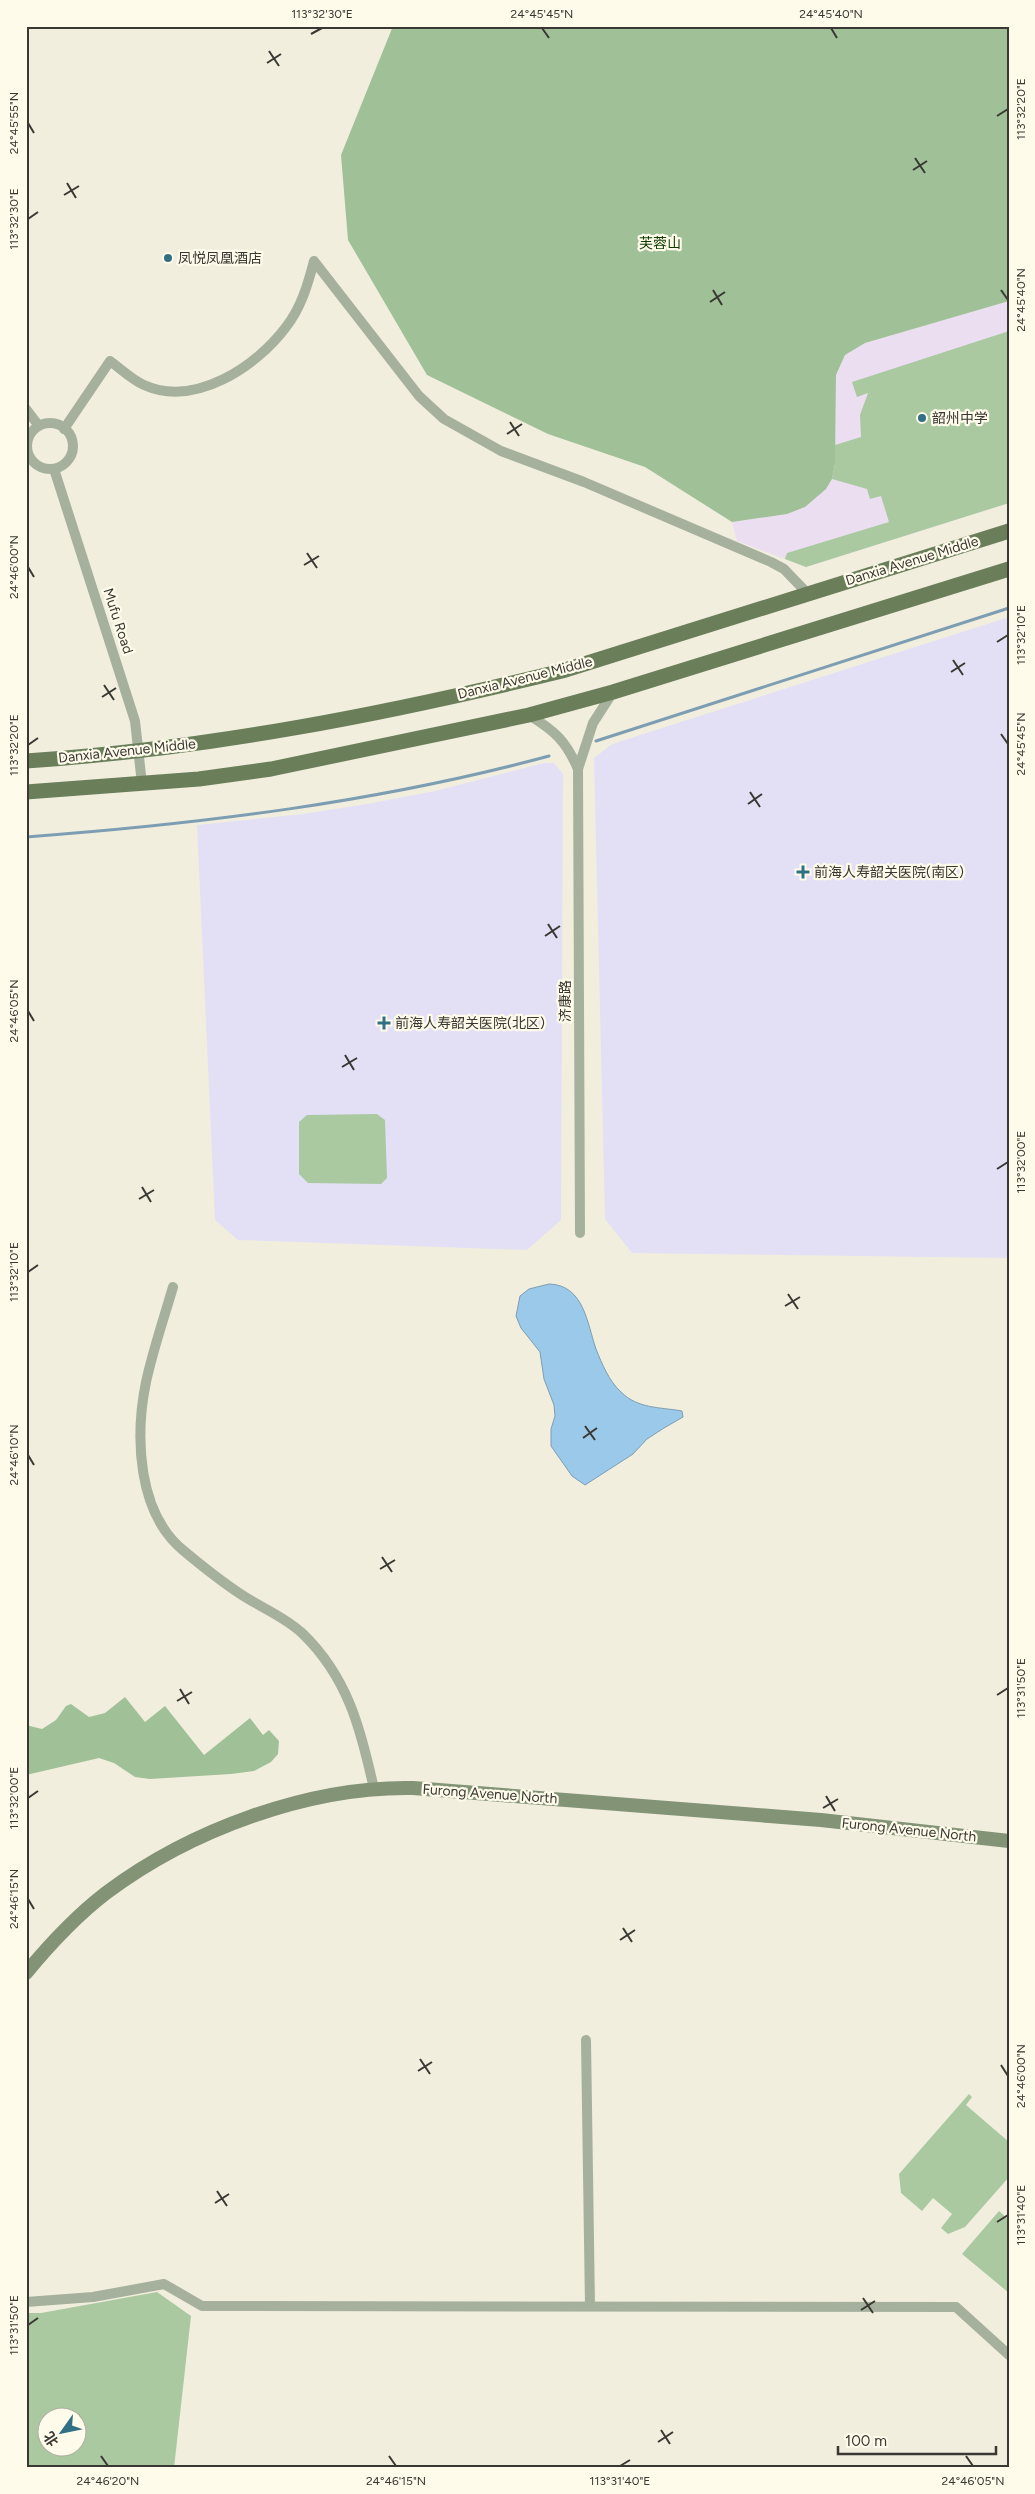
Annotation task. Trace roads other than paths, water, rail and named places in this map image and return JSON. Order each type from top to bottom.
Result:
[{"type":"main road","name":"Danxia Avenue Middle","points":[[26,761],[140,750],[264,734],[501,686],[562,671],[1009,531]]},
{"type":"main road","points":[[26,792],[142,784],[271,769],[529,715],[613,692],[1009,569]]},
{"type":"main road","name":"Furong Avenue North","points":[[26,1974],[54,1940],[85,1911],[107,1893],[157,1860],[194,1841],[274,1809],[320,1797],[374,1789],[414,1788],[821,1820],[1009,1841]]},
{"type":"street","points":[[64,429],[110,361],[144,385],[179,391],[203,387],[239,370],[263,353],[287,326],[308,283],[314,261],[419,396],[444,419],[501,451],[584,482],[771,562],[784,569],[808,594]]},
{"type":"street","points":[[26,409],[39,426]]},
{"type":"street","points":[[52,424],[64,429],[72,441],[71,456],[61,466],[54,469],[40,467],[34,463],[27,450],[29,436],[39,426],[52,424]]},
{"type":"street","name":"Mufu Road","points":[[54,469],[135,721],[140,750],[142,784]]},
{"type":"street","name":"济康路","points":[[580,1233],[578,769],[593,723],[613,692]]},
{"type":"street","name":"济康路","points":[[529,715],[548,727],[566,743],[578,769]]},
{"type":"street","points":[[174,1287],[146,1382],[143,1408],[141,1444],[152,1508],[167,1533],[183,1551],[239,1593],[288,1622],[302,1633],[323,1658],[347,1695],[357,1719],[374,1789]]},
{"type":"street","points":[[586,2040],[590,2306]]},
{"type":"street","points":[[26,2302],[93,2297],[164,2284],[202,2306],[956,2307],[1009,2355]]},
{"type":"water","points":[[549,1284],[561,1286],[577,1298],[586,1317],[603,1366],[609,1378],[621,1392],[635,1402],[658,1408],[682,1411],[683,1417],[647,1439],[633,1454],[585,1485],[572,1476],[551,1446],[551,1429],[555,1416],[554,1405],[544,1379],[540,1352],[521,1328],[516,1316],[520,1296],[529,1289]]},
{"type":"waterway","points":[[596,741],[1009,608]]},
{"type":"waterway","points":[[26,837],[224,818],[289,809],[420,786],[549,756]]},
{"type":"place","name":"凤悦凤凰酒店","points":[[168,258]]},
{"type":"place","name":"韶州中学","points":[[922,418]]},
{"type":"place","name":"前海人寿韶关医院(南区)","points":[[803,872]]},
{"type":"place","name":"前海人寿韶关医院(北区)","points":[[384,1023]]},
{"type":"park label","name":"芙蓉山","points":[[660,243]]}]
